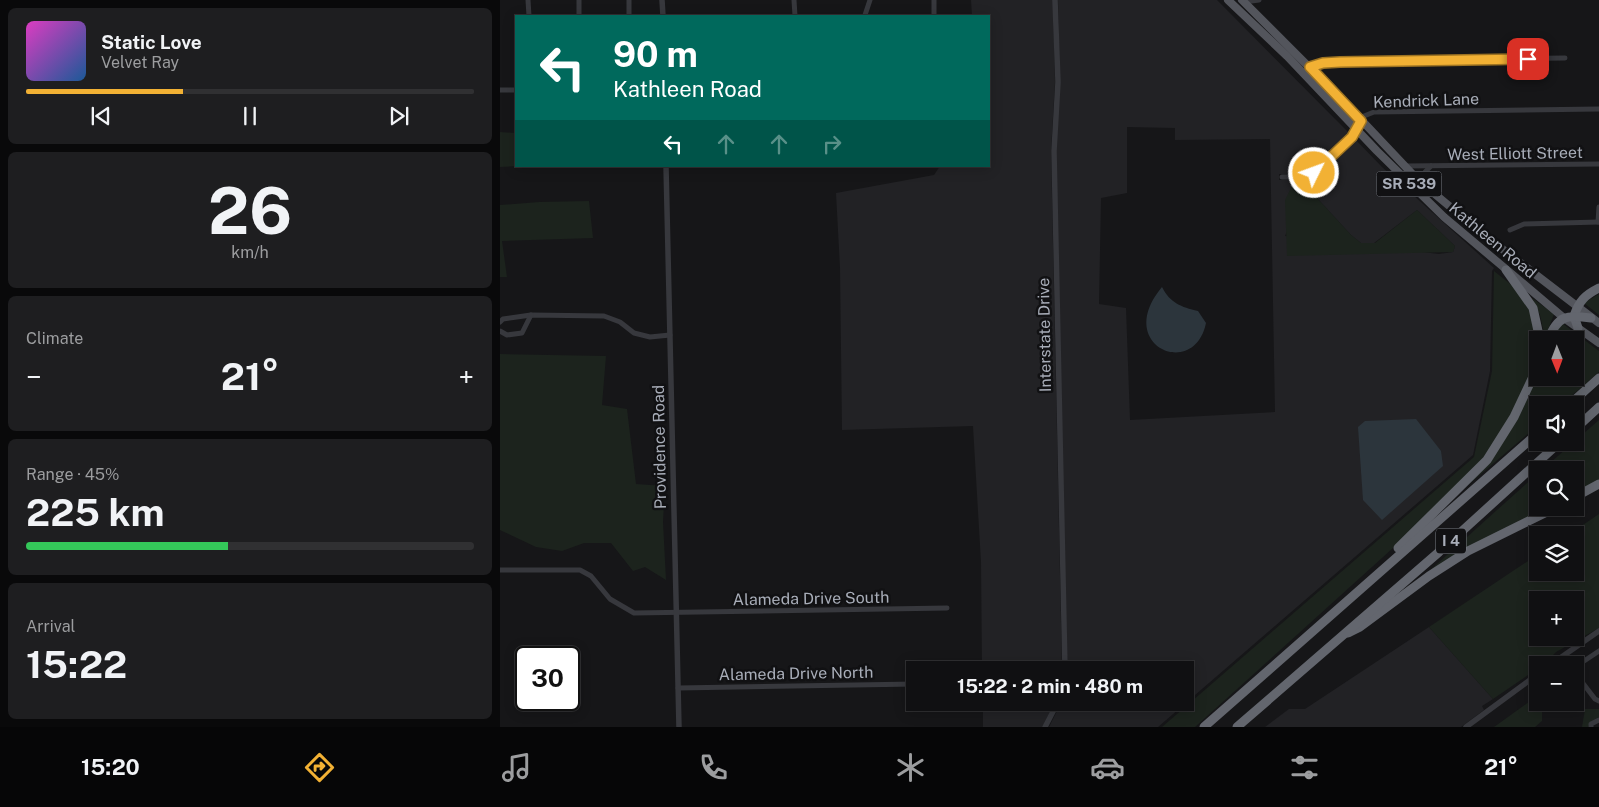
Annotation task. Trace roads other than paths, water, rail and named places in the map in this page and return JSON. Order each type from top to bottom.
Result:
[{"type":"highway","points":[[1506,270],[1533,308],[1538,331]]},
{"type":"highway","points":[[1552,331],[1554,326],[1569,317],[1587,294],[1599,288]]},
{"type":"highway","points":[[1569,317],[1595,321]]},
{"type":"highway","points":[[1569,317],[1578,328]]},
{"type":"highway","points":[[1579,396],[1599,378]]},
{"type":"highway","points":[[1331,614],[1487,460],[1514,417],[1529,385]]},
{"type":"highway","points":[[1584,421],[1599,407]]},
{"type":"highway","name":"I 4","points":[[1204,727],[1529,440]]},
{"type":"highway","name":"I 4","points":[[1237,727],[1439,552],[1550,451]]},
{"type":"highway","points":[[1584,492],[1599,484]]},
{"type":"highway","points":[[1339,637],[1360,627],[1429,576],[1468,551],[1539,516]]},
{"type":"main road","name":"Kathleen Road","points":[[1228,0],[1302,72],[1412,187],[1466,237],[1506,270],[1569,317]]},
{"type":"main road","name":"Kathleen Road","points":[[1243,1],[1310,67],[1421,183],[1595,321]]},
{"type":"main road","points":[[1578,328],[1599,343]]},
{"type":"street","points":[[528,0],[529,15]]},
{"type":"street","points":[[579,0],[579,15]]},
{"type":"street","points":[[628,0],[629,15]]},
{"type":"street","points":[[662,0],[663,15]]},
{"type":"street","points":[[794,0],[795,15]]},
{"type":"street","points":[[865,15],[870,0]]},
{"type":"street","points":[[934,0],[934,15]]},
{"type":"street","name":"Interstate Drive","points":[[1055,0],[1058,82],[1054,150],[1065,661]]},
{"type":"street","points":[[1243,1],[1259,0]]},
{"type":"street","points":[[1302,72],[1323,63],[1340,62],[1565,58]]},
{"type":"street","points":[[500,90],[514,90]]},
{"type":"street","name":"Kendrick Lane","points":[[1282,177],[1301,177],[1314,173],[1340,149],[1364,116],[1374,112],[1599,109]]},
{"type":"street","name":"West Elliott Street","points":[[1404,166],[1599,164]]},
{"type":"street","name":"West Elliott Street","points":[[1421,183],[1425,172],[1431,166]]},
{"type":"street","name":"Providence Road","points":[[666,167],[678,727]]},
{"type":"street","points":[[1510,230],[1524,224],[1598,222],[1599,207]]},
{"type":"street","points":[[500,331],[507,335],[522,333],[531,315]]},
{"type":"street","points":[[500,322],[503,319],[531,315],[604,316],[620,322],[634,334],[650,337],[670,335]]},
{"type":"street","name":"Alameda Drive South","points":[[502,568],[580,570],[591,576],[610,599],[628,611],[638,614],[947,608]]},
{"type":"street","points":[[1563,656],[1599,631]]},
{"type":"street","points":[[1584,661],[1599,651]]},
{"type":"street","points":[[1466,727],[1529,681]]},
{"type":"street","name":"Alameda Drive North","points":[[678,688],[906,684]]},
{"type":"street","points":[[1584,685],[1595,699],[1599,701]]},
{"type":"street","points":[[1045,727],[1053,711]]},
{"type":"street","points":[[1591,727],[1591,724],[1599,720]]}]
